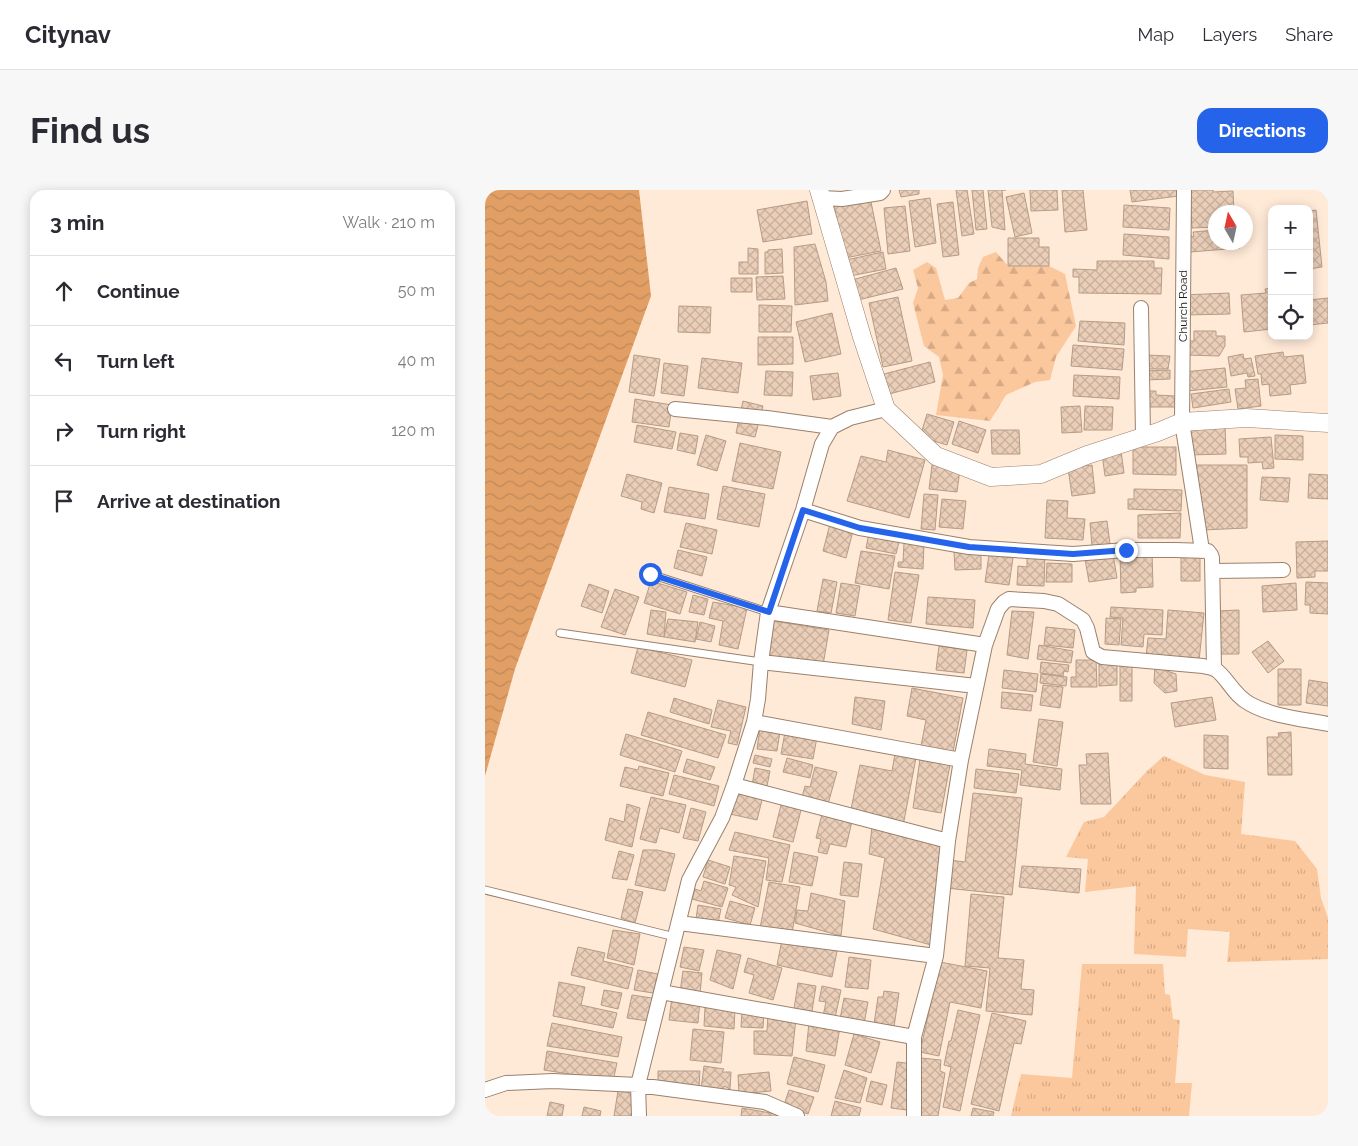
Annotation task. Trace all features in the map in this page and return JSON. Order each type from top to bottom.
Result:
[{"type":"street","points":[[819,194],[842,200],[880,193],[883,190]]},
{"type":"street","name":"Church Road","points":[[1184,190],[1182,422],[1201,550]]},
{"type":"street","points":[[819,194],[886,409],[936,456],[991,477],[1041,474],[1087,455],[1182,422],[1246,418],[1328,423]]},
{"type":"street","points":[[1141,308],[1143,436]]},
{"type":"street","points":[[639,1116],[638,1085],[689,880],[722,818],[735,785],[754,722],[769,612],[803,510],[822,444],[832,427],[850,418],[886,409]]},
{"type":"street","points":[[675,410],[767,418],[832,427]]},
{"type":"street","points":[[803,510],[860,528],[969,547],[1073,554],[1126,550],[1208,551],[1213,558],[1214,669]]},
{"type":"street","points":[[1212,571],[1283,570]]},
{"type":"street","points":[[913,1116],[914,1037],[937,956],[948,841],[961,760],[985,645],[998,609],[1003,602],[1009,600],[1044,600],[1058,604],[1083,620],[1093,652],[1102,657],[1203,666],[1214,669],[1236,694],[1249,704],[1274,714],[1328,724]]},
{"type":"street","points":[[769,612],[985,645]]},
{"type":"street","points":[[761,662],[976,686]]},
{"type":"street","points":[[754,722],[961,760]]},
{"type":"street","points":[[735,785],[948,841]]},
{"type":"street","points":[[677,930],[937,956]]},
{"type":"street","points":[[661,992],[914,1037]]},
{"type":"street","points":[[485,1090],[507,1083],[553,1081],[638,1085],[765,1102],[797,1116]]},
{"type":"lane","points":[[650,574],[769,612]]},
{"type":"lane","points":[[560,633],[761,662]]},
{"type":"lane","points":[[485,890],[677,930]]},
{"type":"green space","points":[[996,252],[1008,266],[1049,266],[1065,274],[1076,326],[1056,357],[1050,380],[1035,382],[1006,395],[990,421],[936,415],[943,375],[939,357],[924,346],[913,303],[918,288],[913,270],[927,262],[936,268],[945,300],[958,298],[969,283],[977,279],[978,268],[983,257]]},
{"type":"green space","points":[[1164,756],[1205,775],[1245,782],[1241,834],[1295,841],[1317,869],[1321,898],[1328,918],[1328,959],[1227,962],[1230,932],[1188,929],[1186,957],[1134,954],[1136,886],[1085,892],[1088,859],[1066,857],[1084,822],[1104,817],[1147,771]]},
{"type":"green space","points":[[1082,964],[1163,964],[1165,994],[1170,995],[1173,1019],[1180,1020],[1175,1083],[1192,1083],[1189,1116],[1011,1116],[1021,1074],[1072,1078]]},
{"type":"water","points":[[485,190],[639,190],[651,296],[515,669],[485,776]]},
{"type":"building","points":[[899,190],[919,190],[919,194],[901,197]]},
{"type":"building","points":[[956,190],[967,190],[974,234],[962,236]]},
{"type":"building","points":[[972,190],[983,190],[987,229],[976,230]]},
{"type":"building","points":[[988,190],[1002,190],[1005,230],[992,227]]},
{"type":"building","points":[[1030,190],[1057,190],[1058,210],[1031,211]]},
{"type":"building","points":[[1062,190],[1083,190],[1087,230],[1065,232]]},
{"type":"building","points":[[1130,190],[1177,190],[1178,196],[1132,202]]},
{"type":"building","points":[[1190,190],[1233,191],[1234,205],[1208,205],[1208,227],[1192,228]]},
{"type":"building","points":[[1024,193],[1032,233],[1015,237],[1006,197]]},
{"type":"building","points":[[870,197],[881,251],[845,258],[834,205]]},
{"type":"building","points":[[930,198],[936,243],[915,247],[909,201]]},
{"type":"building","points":[[807,201],[812,234],[763,242],[757,210]]},
{"type":"building","points":[[953,202],[959,255],[943,257],[937,204]]},
{"type":"building","points":[[1124,205],[1170,208],[1169,230],[1123,227]]},
{"type":"building","points":[[905,206],[910,251],[888,254],[884,208]]},
{"type":"building","points":[[1313,210],[1316,210],[1322,267],[1313,268],[1313,250]]},
{"type":"building","points":[[1208,231],[1208,250],[1215,250],[1190,252],[1189,235],[1194,237],[1193,232]]},
{"type":"building","points":[[1124,234],[1169,237],[1169,259],[1123,255]]},
{"type":"building","points":[[1008,238],[1039,238],[1039,247],[1049,247],[1049,266],[1008,266]]},
{"type":"building","points":[[815,244],[826,282],[828,301],[795,305],[794,247]]},
{"type":"building","points":[[748,248],[758,249],[758,274],[739,274],[739,262],[748,262]]},
{"type":"building","points":[[782,249],[783,273],[765,274],[765,252]]},
{"type":"building","points":[[883,252],[886,269],[850,276],[846,260]]},
{"type":"building","points":[[1097,261],[1154,261],[1154,268],[1162,268],[1161,294],[1079,293],[1079,277],[1073,277],[1073,269],[1097,270]]},
{"type":"building","points":[[896,268],[903,289],[858,300],[852,280]]},
{"type":"building","points":[[783,276],[785,299],[757,300],[756,277]]},
{"type":"building","points":[[731,278],[752,278],[752,292],[731,292]]},
{"type":"building","points":[[1265,289],[1268,289],[1268,329],[1244,332],[1241,295],[1266,293]]},
{"type":"building","points":[[1229,293],[1230,314],[1184,315],[1183,295]]},
{"type":"building","points":[[898,297],[912,361],[883,367],[869,303]]},
{"type":"building","points":[[1328,298],[1328,323],[1313,325],[1313,300]]},
{"type":"building","points":[[759,305],[792,306],[791,332],[759,332]]},
{"type":"building","points":[[679,306],[711,307],[710,333],[678,332]]},
{"type":"building","points":[[832,313],[841,354],[805,362],[796,322]]},
{"type":"building","points":[[1080,321],[1125,323],[1124,345],[1078,341]]},
{"type":"building","points":[[1194,331],[1216,331],[1216,336],[1225,336],[1225,346],[1219,356],[1185,355],[1185,341],[1194,341]]},
{"type":"building","points":[[758,337],[793,337],[793,364],[758,365]]},
{"type":"building","points":[[1073,345],[1124,349],[1122,370],[1071,366]]},
{"type":"building","points":[[1283,352],[1284,357],[1303,355],[1306,383],[1290,385],[1291,394],[1270,396],[1269,384],[1262,385],[1261,374],[1258,374],[1255,356]]},
{"type":"building","points":[[1243,354],[1244,359],[1251,358],[1255,376],[1248,377],[1247,373],[1231,376],[1228,357]]},
{"type":"building","points":[[634,355],[660,359],[654,396],[629,392]]},
{"type":"building","points":[[1146,355],[1170,356],[1168,369],[1146,369]]},
{"type":"building","points":[[702,358],[742,363],[738,393],[698,388]]},
{"type":"building","points":[[930,362],[935,382],[889,394],[884,374]]},
{"type":"building","points":[[664,363],[688,366],[684,396],[661,393]]},
{"type":"building","points":[[1225,368],[1227,387],[1187,391],[1183,372]]},
{"type":"building","points":[[1170,370],[1170,379],[1144,380],[1144,371]]},
{"type":"building","points":[[766,371],[793,372],[792,396],[764,395]]},
{"type":"building","points":[[838,373],[841,396],[813,400],[810,376]]},
{"type":"building","points":[[1074,375],[1120,377],[1119,399],[1073,396]]},
{"type":"building","points":[[1258,379],[1261,406],[1238,409],[1235,389],[1246,388],[1245,380]]},
{"type":"building","points":[[1229,389],[1231,402],[1193,408],[1191,394]]},
{"type":"building","points":[[1145,391],[1156,391],[1156,395],[1175,396],[1175,407],[1144,407]]},
{"type":"building","points":[[635,399],[672,405],[669,427],[632,422]]},
{"type":"building","points":[[743,401],[763,406],[755,437],[736,433]]},
{"type":"building","points":[[1080,406],[1082,432],[1062,433],[1061,407]]},
{"type":"building","points":[[1085,406],[1113,407],[1112,430],[1084,430]]},
{"type":"building","points":[[927,414],[954,422],[947,445],[920,437]]},
{"type":"building","points":[[959,421],[986,430],[978,453],[952,444]]},
{"type":"building","points":[[637,425],[676,432],[672,449],[634,442]]},
{"type":"building","points":[[1225,425],[1226,454],[1189,455],[1188,426]]},
{"type":"building","points":[[991,430],[1019,430],[1020,454],[992,454]]},
{"type":"building","points":[[680,433],[698,436],[695,454],[677,450]]},
{"type":"building","points":[[706,435],[726,441],[717,471],[697,465]]},
{"type":"building","points":[[1275,435],[1303,436],[1303,460],[1275,459]]},
{"type":"building","points":[[1271,437],[1274,468],[1263,469],[1262,462],[1248,463],[1248,457],[1240,457],[1239,439]]},
{"type":"building","points":[[740,443],[781,452],[773,489],[732,481]]},
{"type":"building","points":[[1133,447],[1176,447],[1176,475],[1133,474]]},
{"type":"building","points":[[888,450],[925,460],[909,518],[847,501],[861,456],[886,462]]},
{"type":"building","points":[[1121,451],[1124,473],[1105,476],[1102,454]]},
{"type":"building","points":[[932,465],[960,469],[957,492],[929,489]]},
{"type":"building","points":[[1092,465],[1095,493],[1072,496],[1068,468]]},
{"type":"building","points":[[1192,465],[1247,465],[1247,528],[1202,530]]},
{"type":"building","points":[[627,474],[662,483],[654,513],[641,509],[642,502],[621,496]]},
{"type":"building","points":[[1309,474],[1328,475],[1328,499],[1308,498]]},
{"type":"building","points":[[1262,477],[1290,478],[1288,502],[1260,500]]},
{"type":"building","points":[[723,486],[765,494],[759,527],[717,519]]},
{"type":"building","points":[[669,487],[709,494],[705,519],[664,512]]},
{"type":"building","points":[[1134,489],[1182,490],[1181,511],[1128,509],[1128,499],[1134,499]]},
{"type":"building","points":[[924,494],[938,495],[935,530],[921,529]]},
{"type":"building","points":[[942,499],[966,501],[963,529],[939,527]]},
{"type":"building","points":[[1047,500],[1068,501],[1067,518],[1085,519],[1083,540],[1045,538]]},
{"type":"building","points":[[1181,513],[1180,538],[1138,538],[1138,515]]},
{"type":"building","points":[[1107,521],[1110,544],[1092,546],[1090,523]]},
{"type":"building","points":[[686,523],[717,530],[712,554],[680,547]]},
{"type":"building","points":[[830,524],[853,531],[846,558],[823,551]]},
{"type":"building","points":[[869,533],[900,538],[896,554],[866,548]]},
{"type":"building","points":[[1328,541],[1328,571],[1315,571],[1315,577],[1297,578],[1296,542]]},
{"type":"building","points":[[904,543],[924,544],[923,569],[898,567],[898,562],[903,562]]},
{"type":"building","points":[[678,550],[707,557],[702,576],[674,568]]},
{"type":"building","points":[[861,551],[895,556],[889,589],[855,583]]},
{"type":"building","points":[[981,551],[981,569],[955,570],[954,552]]},
{"type":"building","points":[[1152,553],[1153,587],[1136,588],[1136,592],[1121,593],[1120,554]]},
{"type":"building","points":[[1027,554],[1045,555],[1044,586],[1017,585],[1018,566],[1027,567]]},
{"type":"building","points":[[1113,554],[1117,578],[1089,582],[1085,559]]},
{"type":"building","points":[[1181,554],[1200,554],[1200,581],[1181,581]]},
{"type":"building","points":[[989,555],[1013,558],[1009,585],[985,582]]},
{"type":"building","points":[[1047,563],[1072,564],[1072,582],[1046,582]]},
{"type":"building","points":[[895,572],[919,575],[911,623],[888,620]]},
{"type":"building","points":[[823,579],[837,582],[831,613],[817,611]]},
{"type":"building","points":[[651,581],[687,592],[680,614],[644,603]]},
{"type":"building","points":[[1306,582],[1328,583],[1328,614],[1310,613],[1310,605],[1305,605]]},
{"type":"building","points":[[841,583],[860,586],[855,616],[836,613]]},
{"type":"building","points":[[1296,583],[1297,610],[1263,612],[1262,586]]},
{"type":"building","points":[[589,584],[609,591],[602,613],[581,606]]},
{"type":"building","points":[[615,589],[639,597],[625,635],[601,627]]},
{"type":"building","points":[[693,595],[708,599],[704,615],[689,612]]},
{"type":"building","points":[[928,597],[975,600],[973,628],[926,624]]},
{"type":"building","points":[[713,602],[747,608],[738,649],[719,645],[723,621],[709,618]]},
{"type":"building","points":[[1111,607],[1163,610],[1162,635],[1144,634],[1143,647],[1121,645],[1123,618],[1110,617]]},
{"type":"building","points":[[651,610],[666,612],[664,637],[647,634]]},
{"type":"building","points":[[1168,610],[1204,613],[1199,661],[1146,657],[1148,638],[1166,639]]},
{"type":"building","points":[[1239,610],[1239,654],[1219,654],[1218,611]]},
{"type":"building","points":[[1012,611],[1034,612],[1028,659],[1007,655]]},
{"type":"building","points":[[1106,618],[1121,619],[1119,645],[1105,644]]},
{"type":"building","points":[[668,619],[698,622],[695,642],[664,637]]},
{"type":"building","points":[[774,621],[829,630],[823,665],[769,656]]},
{"type":"building","points":[[700,622],[715,626],[711,642],[696,639]]},
{"type":"building","points":[[1046,627],[1075,630],[1073,648],[1044,645]]},
{"type":"building","points":[[1268,641],[1284,661],[1268,673],[1252,652]]},
{"type":"building","points":[[1039,645],[1073,651],[1071,663],[1037,659]]},
{"type":"building","points":[[939,646],[967,650],[964,673],[936,670]]},
{"type":"building","points":[[638,647],[692,660],[685,687],[631,673]]},
{"type":"building","points":[[1076,660],[1096,660],[1097,687],[1071,687],[1071,677],[1076,677]]},
{"type":"building","points":[[1099,660],[1117,660],[1117,685],[1099,686]]},
{"type":"building","points":[[1120,660],[1132,661],[1132,701],[1120,701]]},
{"type":"building","points":[[1041,662],[1069,665],[1068,672],[1064,671],[1063,676],[1040,673]]},
{"type":"building","points":[[1155,664],[1163,665],[1164,670],[1176,674],[1177,691],[1165,693],[1154,683]]},
{"type":"building","points":[[1278,669],[1301,669],[1301,705],[1278,705]]},
{"type":"building","points":[[1004,670],[1038,674],[1036,692],[1002,688]]},
{"type":"building","points":[[1041,674],[1067,677],[1066,686],[1040,683]]},
{"type":"building","points":[[1309,680],[1328,683],[1328,706],[1306,703]]},
{"type":"building","points":[[1043,685],[1063,687],[1060,708],[1040,705]]},
{"type":"building","points":[[912,688],[963,698],[953,752],[921,746],[926,720],[907,716]]},
{"type":"building","points":[[1002,692],[1033,695],[1031,711],[1001,708]]},
{"type":"building","points":[[855,697],[885,701],[881,730],[852,724]]},
{"type":"building","points":[[1212,697],[1216,720],[1175,727],[1171,703]]},
{"type":"building","points":[[674,698],[712,710],[709,724],[670,712]]},
{"type":"building","points":[[718,700],[746,707],[737,745],[728,743],[731,731],[711,727]]},
{"type":"building","points":[[648,712],[726,735],[718,758],[641,735]]},
{"type":"building","points":[[1039,719],[1063,722],[1057,766],[1033,762]]},
{"type":"building","points":[[760,728],[780,731],[777,751],[757,749]]},
{"type":"building","points":[[785,732],[817,737],[813,759],[781,754]]},
{"type":"building","points":[[1291,732],[1292,775],[1268,775],[1267,737],[1279,737],[1278,733]]},
{"type":"building","points":[[626,734],[682,751],[675,772],[620,755]]},
{"type":"building","points":[[1204,735],[1228,736],[1228,769],[1204,768]]},
{"type":"building","points":[[989,749],[1026,754],[1025,764],[1062,769],[1060,790],[1020,785],[1022,770],[987,766]]},
{"type":"building","points":[[1108,753],[1111,804],[1081,804],[1079,765],[1087,765],[1086,754]]},
{"type":"building","points":[[895,754],[916,758],[903,826],[850,814],[860,765],[892,771]]},
{"type":"building","points":[[755,755],[772,759],[770,767],[753,763]]},
{"type":"building","points":[[787,758],[813,765],[810,778],[783,772]]},
{"type":"building","points":[[687,759],[715,767],[710,780],[683,772]]},
{"type":"building","points":[[920,759],[950,765],[941,813],[913,808]]},
{"type":"building","points":[[639,766],[669,773],[663,796],[620,786],[625,767],[638,770]]},
{"type":"building","points":[[815,767],[837,772],[828,804],[802,797],[805,786],[810,787]]},
{"type":"building","points":[[755,768],[770,771],[766,791],[752,785]]},
{"type":"building","points":[[976,769],[1019,774],[1016,793],[974,788]]},
{"type":"building","points":[[674,775],[719,786],[714,806],[669,794]]},
{"type":"building","points":[[736,789],[763,796],[757,820],[730,814]]},
{"type":"building","points":[[973,793],[1022,798],[1012,895],[946,888],[949,860],[965,862]]},
{"type":"building","points":[[651,797],[686,805],[679,833],[660,828],[656,843],[640,839]]},
{"type":"building","points":[[782,801],[802,806],[793,842],[773,837]]},
{"type":"building","points":[[627,804],[640,808],[632,847],[605,840],[610,818],[624,822]]},
{"type":"building","points":[[691,808],[706,812],[698,841],[683,838]]},
{"type":"building","points":[[823,810],[853,817],[846,847],[830,844],[827,854],[818,852],[821,839],[816,838]]},
{"type":"building","points":[[872,826],[943,845],[931,945],[873,929],[885,858],[869,854]]},
{"type":"building","points":[[735,832],[790,845],[782,882],[766,880],[769,858],[729,850]]},
{"type":"building","points":[[643,850],[657,850],[675,854],[665,891],[635,885]]},
{"type":"building","points":[[619,851],[634,855],[627,880],[612,878]]},
{"type":"building","points":[[794,852],[818,857],[812,886],[789,882]]},
{"type":"building","points":[[734,856],[766,861],[758,907],[732,895],[736,887],[729,885]]},
{"type":"building","points":[[708,860],[730,867],[725,884],[703,877]]},
{"type":"building","points":[[844,862],[862,864],[858,897],[840,895]]},
{"type":"building","points":[[1022,866],[1081,869],[1079,893],[1019,887]]},
{"type":"building","points":[[704,881],[728,888],[722,907],[692,899],[695,889],[701,891]]},
{"type":"building","points":[[769,882],[800,887],[792,933],[760,928]]},
{"type":"building","points":[[628,889],[643,892],[635,923],[621,918]]},
{"type":"building","points":[[811,893],[845,901],[841,936],[795,923],[797,910],[808,911]]},
{"type":"building","points":[[971,894],[1004,897],[998,958],[1024,960],[1021,989],[1034,990],[1032,1015],[986,1011],[990,968],[965,966]]},
{"type":"building","points":[[730,901],[755,908],[750,925],[725,918]]},
{"type":"building","points":[[698,905],[721,909],[718,923],[696,919]]},
{"type":"building","points":[[613,930],[640,934],[634,965],[607,958]]},
{"type":"building","points":[[782,940],[837,951],[832,977],[777,965]]},
{"type":"building","points":[[578,947],[605,953],[603,961],[633,968],[628,989],[571,975]]},
{"type":"building","points":[[684,947],[704,950],[699,971],[680,967]]},
{"type":"building","points":[[717,950],[741,955],[733,989],[710,980]]},
{"type":"building","points":[[849,957],[871,960],[868,989],[845,987]]},
{"type":"building","points":[[748,958],[782,968],[773,1000],[749,993],[754,975],[744,972]]},
{"type":"building","points":[[940,962],[987,971],[981,1008],[950,1002],[939,1056],[920,1052]]},
{"type":"building","points":[[638,970],[658,974],[653,993],[634,990]]},
{"type":"building","points":[[683,971],[702,973],[700,994],[680,992]]},
{"type":"building","points":[[559,982],[585,987],[581,1005],[617,1013],[613,1028],[553,1016]]},
{"type":"building","points":[[798,983],[816,986],[812,1011],[794,1009]]},
{"type":"building","points":[[822,986],[841,990],[835,1018],[823,1016],[826,1002],[819,1001]]},
{"type":"building","points":[[604,990],[622,993],[618,1009],[601,1005]]},
{"type":"building","points":[[884,991],[899,993],[894,1027],[874,1024],[878,997],[883,997]]},
{"type":"building","points":[[632,995],[652,998],[648,1021],[627,1018]]},
{"type":"building","points":[[672,997],[700,1000],[698,1023],[669,1020]]},
{"type":"building","points":[[844,998],[868,1002],[864,1024],[840,1019]]},
{"type":"building","points":[[705,1007],[735,1009],[734,1029],[704,1026]]},
{"type":"building","points":[[958,1010],[980,1015],[960,1111],[943,1107],[951,1067],[944,1065]]},
{"type":"building","points":[[742,1011],[764,1012],[763,1028],[741,1027]]},
{"type":"building","points":[[992,1013],[1026,1021],[1021,1044],[1014,1043],[999,1111],[971,1104]]},
{"type":"building","points":[[768,1014],[796,1018],[792,1056],[754,1054],[754,1031],[767,1031]]},
{"type":"building","points":[[552,1023],[622,1037],[618,1057],[547,1046]]},
{"type":"building","points":[[809,1023],[840,1027],[835,1056],[806,1051]]},
{"type":"building","points":[[693,1029],[724,1032],[721,1063],[690,1060]]},
{"type":"building","points":[[854,1034],[880,1042],[871,1073],[845,1065]]},
{"type":"building","points":[[547,1051],[617,1063],[613,1081],[544,1070]]},
{"type":"building","points":[[794,1057],[825,1065],[818,1092],[787,1084]]},
{"type":"building","points":[[921,1058],[941,1060],[940,1071],[945,1073],[938,1116],[920,1116]]},
{"type":"building","points":[[897,1062],[913,1064],[907,1110],[891,1108]]},
{"type":"building","points":[[704,1066],[724,1069],[722,1072],[731,1072],[730,1089],[724,1086],[723,1092],[701,1089]]},
{"type":"building","points":[[844,1070],[867,1078],[860,1103],[835,1098]]},
{"type":"building","points":[[658,1071],[700,1071],[699,1087],[658,1086]]},
{"type":"building","points":[[769,1072],[771,1091],[739,1094],[738,1075]]},
{"type":"building","points":[[871,1081],[887,1085],[882,1105],[866,1101]]},
{"type":"building","points":[[789,1090],[814,1097],[808,1114],[784,1105]]},
{"type":"building","points":[[618,1091],[635,1093],[633,1116],[614,1116]]},
{"type":"building","points":[[835,1101],[861,1108],[859,1116],[831,1116]]},
{"type":"building","points":[[550,1102],[564,1105],[562,1116],[547,1116]]},
{"type":"building","points":[[584,1107],[601,1111],[600,1116],[582,1116]]},
{"type":"building","points":[[742,1108],[782,1115],[741,1116]]},
{"type":"building","points":[[973,1108],[994,1112],[993,1116],[971,1116]]},
{"type":"route","points":[[650,574],[769,612],[803,510],[860,528],[969,547],[1073,554],[1126,550]]}]
